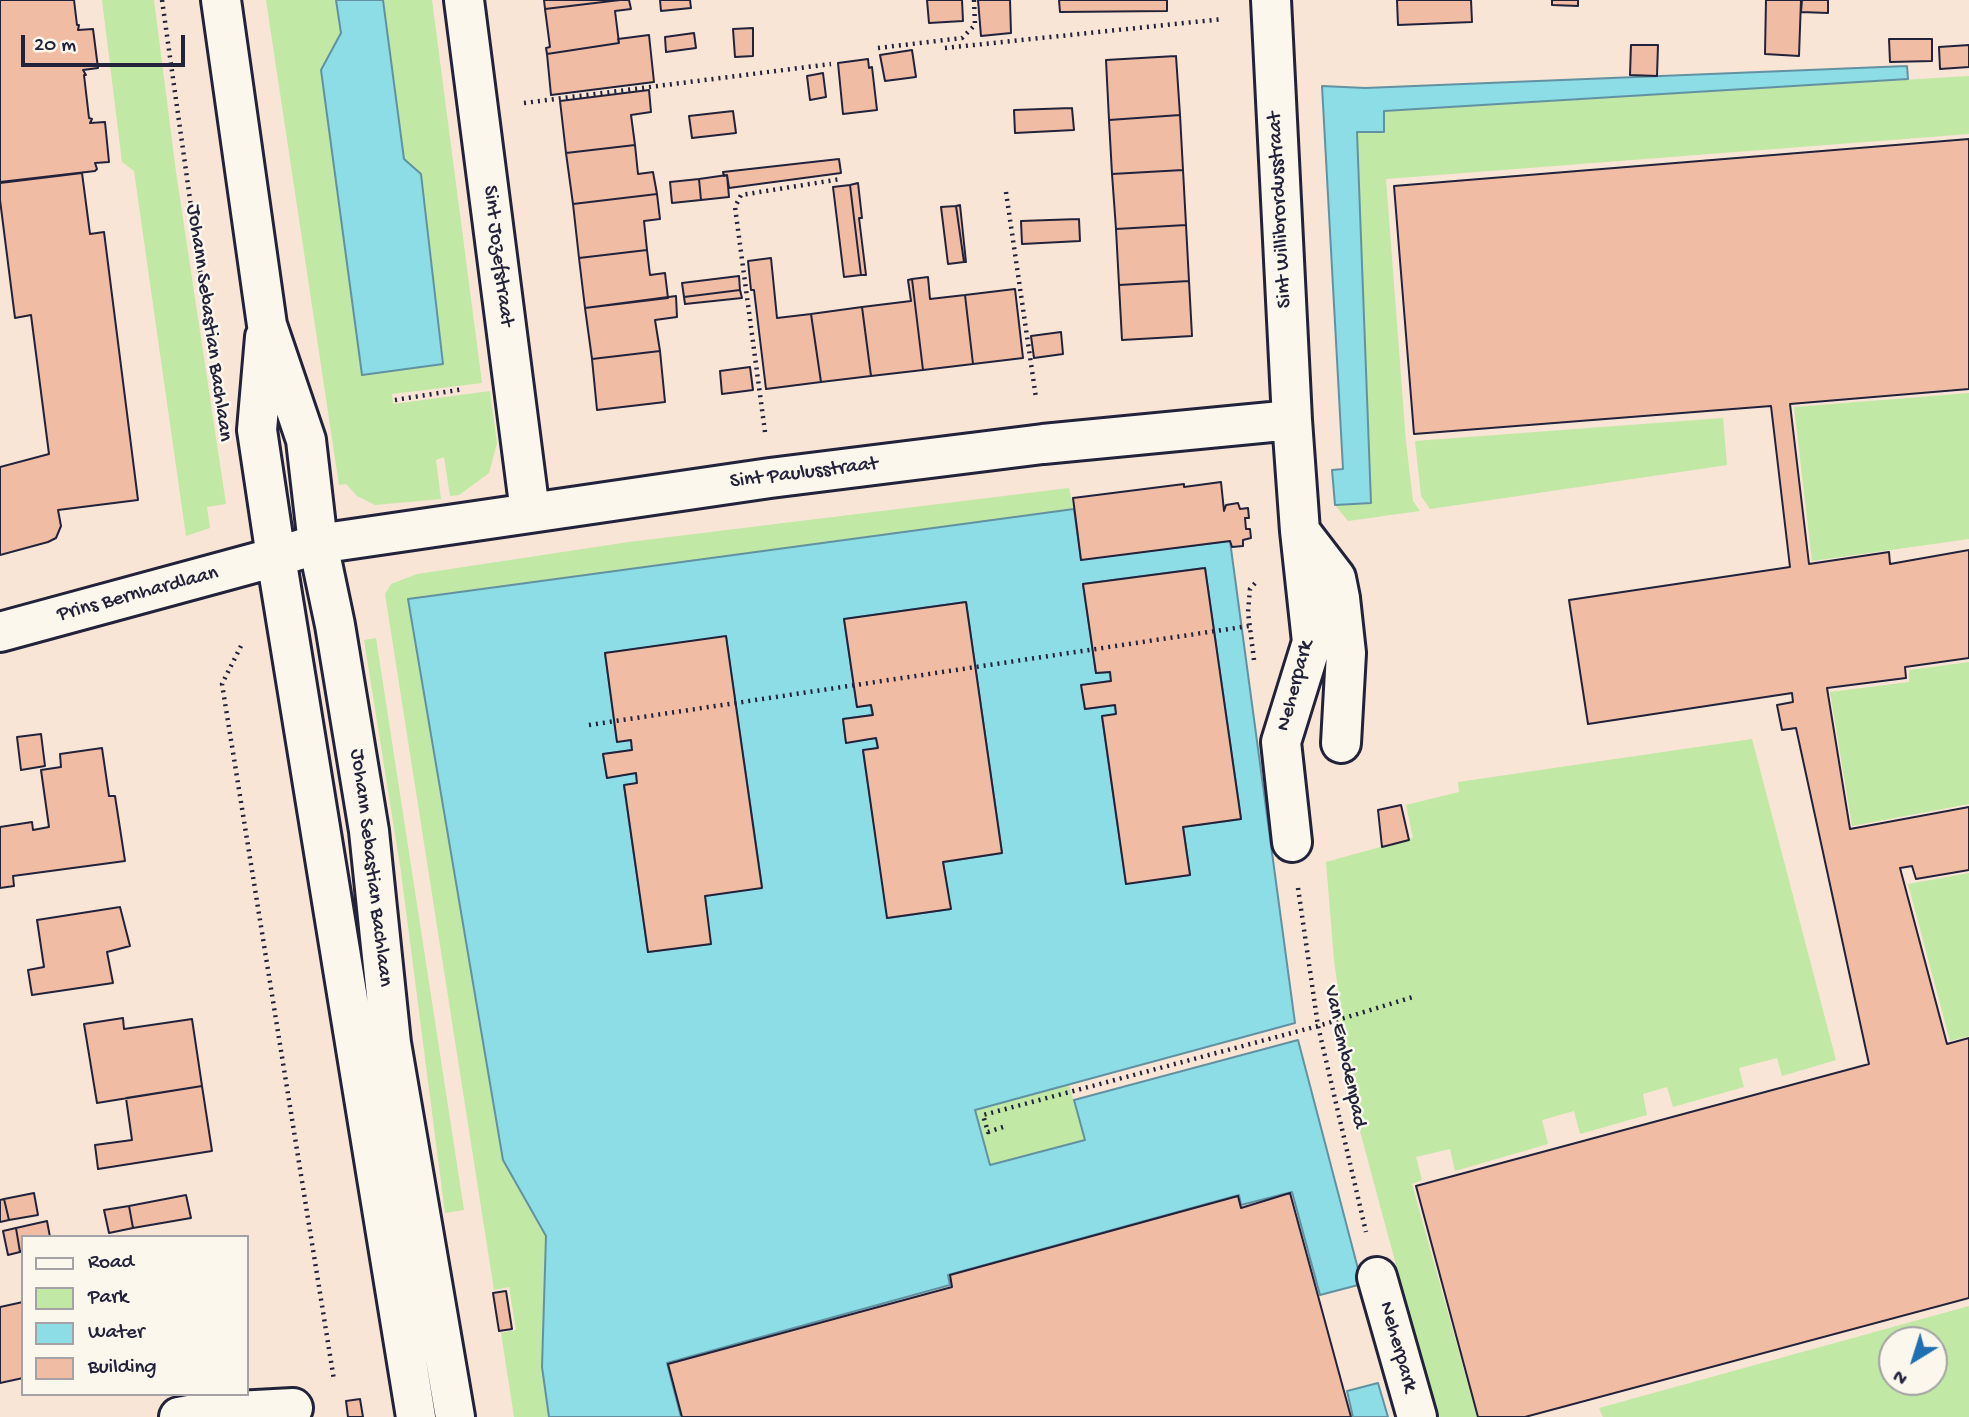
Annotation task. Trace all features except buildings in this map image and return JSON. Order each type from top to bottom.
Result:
[{"type":"street","name":"Johann Sebastian Bachlaan","points":[[221,0],[267,325],[306,440],[318,544],[335,625],[369,831],[391,1044],[455,1417]]},
{"type":"street","name":"Sint Jozefstraat","points":[[464,0],[530,512]]},
{"type":"street","name":"Sint Willibrordusstraat","points":[[1271,7],[1292,420]]},
{"type":"street","name":"Johann Sebastian Bachlaan","points":[[267,325],[257,430],[416,1417]]},
{"type":"street","name":"Sint Paulusstraat","points":[[318,544],[770,478],[1043,444],[1292,420]]},
{"type":"street","name":"Neherpark","points":[[1292,420],[1312,642],[1281,742],[1292,842]]},
{"type":"street","name":"Neherpark","points":[[1300,531],[1336,578],[1340,598],[1346,653],[1341,743]]},
{"type":"street","name":"Prins Bernhardlaan","points":[[0,632],[318,544]]},
{"type":"street","name":"Neherpark","points":[[1377,1277],[1417,1417]]},
{"type":"street","points":[[179,1417],[200,1413],[293,1408]]},
{"type":"path","name":"Johann Sebastian Bachlaan","points":[[162,0],[212,356]]},
{"type":"path","points":[[878,48],[962,38],[975,25],[974,0]]},
{"type":"path","points":[[945,48],[1271,7]]},
{"type":"path","points":[[478,109],[831,64]]},
{"type":"path","points":[[770,478],[736,207],[741,195],[841,179]]},
{"type":"path","points":[[1006,192],[1043,444]]},
{"type":"path","points":[[395,400],[514,382]]},
{"type":"path","points":[[1248,612],[1250,589]]},
{"type":"path","points":[[589,725],[1249,626]]},
{"type":"path","points":[[288,633],[243,642],[222,684],[336,1390]]},
{"type":"path","name":"Van Embdenpad","points":[[1292,842],[1318,1026],[1377,1277]]},
{"type":"path","points":[[1003,1127],[988,1132],[983,1115],[1318,1026],[1413,997]]},
{"type":"green space","points":[[102,0],[154,0],[176,172],[226,504],[207,507],[210,528],[186,536],[134,171],[122,162]]},
{"type":"green space","points":[[266,0],[432,0],[482,383],[392,394],[393,404],[490,391],[497,443],[489,473],[459,495],[450,496],[444,457],[436,460],[441,499],[375,505],[357,496],[346,484],[339,485]]},
{"type":"green space","points":[[1969,76],[1969,134],[1386,179],[1406,442],[1413,501],[1420,511],[1348,521],[1335,505],[1371,502],[1357,132],[1384,111]]},
{"type":"green space","points":[[1969,393],[1969,539],[1812,561],[1794,407]]},
{"type":"green space","points":[[1723,418],[1727,465],[1430,509],[1421,496],[1415,441]]},
{"type":"green space","points":[[1069,488],[1074,509],[408,599],[503,1160],[546,1236],[542,1367],[549,1417],[514,1417],[501,1333],[516,1330],[509,1287],[494,1290],[385,594],[391,584],[417,574],[629,542]]},
{"type":"green space","points":[[376,638],[464,1210],[445,1213],[401,872],[364,640]]},
{"type":"green space","points":[[1969,662],[1969,804],[1852,826],[1830,692],[1909,682],[1909,670]]},
{"type":"green space","points":[[1752,739],[1836,1060],[1782,1076],[1777,1058],[1739,1068],[1744,1087],[1673,1107],[1667,1087],[1643,1094],[1647,1115],[1580,1134],[1574,1111],[1542,1120],[1548,1144],[1455,1171],[1450,1149],[1416,1157],[1422,1180],[1412,1184],[1477,1417],[1437,1417],[1354,1109],[1334,960],[1326,862],[1413,838],[1406,805],[1459,792],[1458,782]]},
{"type":"green space","points":[[1969,873],[1969,1036],[1950,1041],[1908,884]]},
{"type":"green space","points":[[1069,1085],[1085,1140],[990,1166],[975,1110]]},
{"type":"green space","points":[[1969,1306],[1969,1417],[1603,1417],[1599,1408],[1878,1331],[1878,1396],[1948,1396],[1948,1326],[1896,1326]]},
{"type":"water","points":[[336,0],[383,0],[404,159],[421,174],[443,364],[362,375],[321,70],[341,33]]},
{"type":"water","points":[[1907,66],[1908,79],[1384,111],[1384,132],[1357,132],[1371,503],[1335,505],[1332,470],[1343,469],[1322,86],[1365,88]]},
{"type":"water","points":[[1074,509],[1081,559],[1230,541],[1295,1023],[975,1110],[990,1165],[1085,1140],[1074,1100],[1298,1040],[1362,1284],[1320,1295],[1292,1192],[1241,1205],[1239,1195],[948,1275],[950,1285],[667,1363],[681,1417],[549,1417],[542,1367],[546,1236],[503,1160],[408,599]],"holes":[[[1205,568],[1241,819],[1183,827],[1190,875],[1126,883],[1102,717],[1116,714],[1115,705],[1085,709],[1082,686],[1111,681],[1110,672],[1096,673],[1083,584]],[[966,602],[1002,853],[943,862],[950,909],[888,918],[863,751],[878,748],[876,738],[846,742],[843,719],[872,715],[871,705],[857,707],[844,619]],[[726,637],[762,887],[705,896],[710,944],[648,952],[624,786],[637,783],[636,773],[607,777],[603,754],[632,750],[631,740],[617,741],[605,653]]]},
{"type":"water","points":[[1378,1383],[1388,1417],[1353,1417],[1347,1391]]}]
